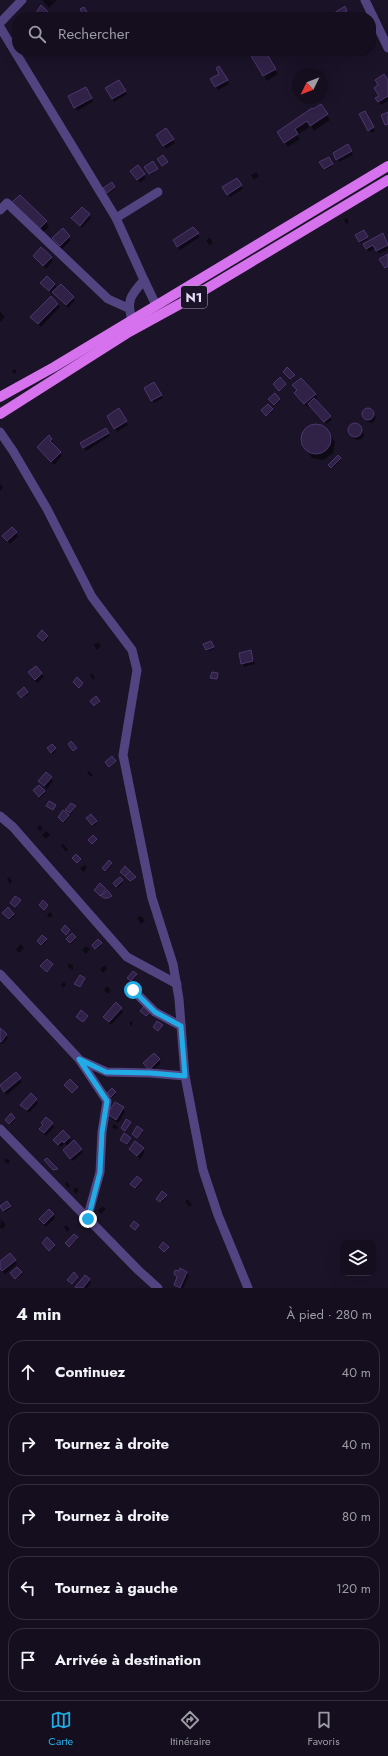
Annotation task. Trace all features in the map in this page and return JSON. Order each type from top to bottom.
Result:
[{"type":"main road","name":"N1","points":[[0,397],[132,320],[388,166]]},
{"type":"main road","name":"N1","points":[[0,414],[129,332],[191,298],[388,180]]},
{"type":"street","points":[[0,23],[22,0]]},
{"type":"street","points":[[365,0],[371,12]]},
{"type":"street","points":[[376,23],[388,48]]},
{"type":"street","points":[[0,26],[12,46]]},
{"type":"street","points":[[18,56],[116,218],[156,305]]},
{"type":"street","points":[[116,218],[158,192]]},
{"type":"street","points":[[0,210],[7,203],[108,299],[128,308]]},
{"type":"street","points":[[132,320],[128,308],[131,294],[144,280]]},
{"type":"street","points":[[0,432],[47,509],[92,597],[132,650],[137,670],[123,755],[152,898],[173,964],[177,984],[185,1076],[203,1170],[218,1215],[248,1288]]},
{"type":"street","points":[[0,816],[13,827],[127,957],[177,984]]},
{"type":"street","points":[[0,974],[79,1059],[107,1101],[102,1132],[100,1172],[88,1219]]},
{"type":"street","points":[[133,990],[155,1012],[181,1026]]},
{"type":"street","points":[[79,1059],[106,1072],[150,1073],[185,1076]]},
{"type":"street","points":[[0,1129],[158,1288]]},
{"type":"building","points":[[41,5],[48,12],[37,12]]},
{"type":"building","points":[[345,6],[347,11],[345,12],[336,12]]},
{"type":"building","points":[[84,7],[87,12],[82,12],[80,9]]},
{"type":"building","points":[[251,56],[268,56],[276,69],[263,76]]},
{"type":"building","points":[[219,66],[228,80],[215,87],[210,79],[219,74],[216,68]]},
{"type":"building","points":[[384,74],[388,80],[388,96],[378,102],[375,98],[379,96],[374,88],[378,85],[375,80]]},
{"type":"building","points":[[119,80],[126,91],[112,99],[105,88]]},
{"type":"building","points":[[86,87],[92,98],[74,108],[68,96]]},
{"type":"building","points":[[321,104],[328,114],[310,126],[307,121],[295,129],[298,134],[284,143],[277,132],[312,108],[313,109]]},
{"type":"building","points":[[365,111],[374,127],[368,131],[359,114]]},
{"type":"building","points":[[388,112],[388,124],[385,125],[381,115]]},
{"type":"building","points":[[166,128],[174,139],[163,146],[156,135]]},
{"type":"building","points":[[348,144],[352,151],[336,160],[333,153]]},
{"type":"building","points":[[163,155],[168,162],[162,166],[157,159]]},
{"type":"building","points":[[329,157],[333,164],[324,169],[319,162]]},
{"type":"building","points":[[153,161],[158,169],[149,174],[144,167]]},
{"type":"building","points":[[138,165],[145,174],[137,180],[130,171]]},
{"type":"building","points":[[237,178],[242,185],[227,195],[222,187]]},
{"type":"building","points":[[112,182],[115,187],[107,193],[103,188]]},
{"type":"building","points":[[20,195],[47,221],[39,229],[12,202]]},
{"type":"building","points":[[82,207],[90,214],[80,226],[71,218]]},
{"type":"building","points":[[193,227],[199,233],[177,247],[173,240]]},
{"type":"building","points":[[63,228],[70,236],[60,246],[52,238]]},
{"type":"building","points":[[364,230],[368,237],[359,242],[355,235]]},
{"type":"building","points":[[383,233],[388,245],[376,251],[373,245],[366,249],[363,244]]},
{"type":"building","points":[[41,247],[52,257],[43,266],[33,256]]},
{"type":"building","points":[[388,254],[388,266],[385,268],[379,259]]},
{"type":"building","points":[[47,276],[55,284],[49,291],[40,283]]},
{"type":"building","points":[[61,284],[74,297],[66,305],[52,292]]},
{"type":"building","points":[[51,296],[58,304],[38,324],[30,317]]},
{"type":"building","points":[[287,367],[295,375],[290,379],[283,372]]},
{"type":"building","points":[[280,377],[286,384],[279,391],[273,384]]},
{"type":"building","points":[[301,378],[316,394],[304,404],[294,393],[297,390],[292,385]]},
{"type":"building","points":[[154,382],[162,395],[151,401],[144,388]]},
{"type":"building","points":[[275,393],[280,399],[274,405],[268,399]]},
{"type":"building","points":[[314,398],[331,416],[324,422],[308,404]]},
{"type":"building","points":[[268,404],[273,409],[266,416],[261,410]]},
{"type":"building","points":[[119,408],[127,421],[114,429],[107,416]]},
{"type":"building","points":[[366,408],[370,408],[374,414],[370,420],[366,420],[362,416],[362,412]]},
{"type":"building","points":[[352,423],[358,423],[362,427],[362,433],[358,437],[352,437],[348,433],[348,427]]},
{"type":"building","points":[[316,424],[327,428],[331,439],[327,450],[316,454],[305,450],[301,439],[305,428]]},
{"type":"building","points":[[106,428],[109,433],[83,448],[80,443]]},
{"type":"building","points":[[49,435],[52,439],[50,441],[61,452],[51,462],[37,447]]},
{"type":"building","points":[[338,455],[341,458],[331,468],[328,465]]},
{"type":"building","points":[[12,527],[17,532],[7,541],[2,536]]},
{"type":"building","points":[[42,630],[48,636],[43,641],[37,636]]},
{"type":"building","points":[[211,641],[214,647],[206,650],[203,644]]},
{"type":"building","points":[[251,650],[253,661],[241,664],[239,653]]},
{"type":"building","points":[[36,666],[42,673],[35,680],[28,672]]},
{"type":"building","points":[[212,672],[218,673],[217,679],[210,678]]},
{"type":"building","points":[[77,677],[83,683],[79,688],[73,682]]},
{"type":"building","points":[[24,687],[28,692],[21,698],[17,693]]},
{"type":"building","points":[[96,696],[100,701],[94,706],[90,701]]},
{"type":"building","points":[[71,741],[77,748],[73,751],[68,744]]},
{"type":"building","points":[[52,744],[56,748],[51,753],[47,748]]},
{"type":"building","points":[[112,756],[116,761],[109,767],[105,762]]},
{"type":"building","points":[[46,772],[52,777],[44,786],[38,781]]},
{"type":"building","points":[[39,785],[45,791],[39,797],[33,790]]},
{"type":"building","points":[[49,801],[56,805],[53,810],[46,806]]},
{"type":"building","points":[[71,803],[76,806],[70,813],[65,810]]},
{"type":"building","points":[[63,810],[69,815],[63,822],[58,817]]},
{"type":"building","points":[[91,814],[97,821],[92,825],[86,818]]},
{"type":"building","points":[[93,835],[97,839],[92,844],[88,840]]},
{"type":"building","points":[[76,854],[81,859],[77,863],[72,858]]},
{"type":"building","points":[[109,860],[112,863],[105,871],[102,868]]},
{"type":"building","points":[[125,866],[130,871],[125,876],[120,872]]},
{"type":"building","points":[[130,871],[136,877],[130,881],[125,876]]},
{"type":"building","points":[[120,877],[123,880],[116,887],[113,883]]},
{"type":"building","points":[[100,883],[106,889],[100,896],[94,890]]},
{"type":"building","points":[[107,890],[112,896],[109,898],[104,898],[101,896]]},
{"type":"building","points":[[15,896],[21,900],[15,907],[10,903]]},
{"type":"building","points":[[43,900],[48,905],[44,910],[39,905]]},
{"type":"building","points":[[8,907],[14,914],[9,919],[2,913]]},
{"type":"building","points":[[65,925],[70,930],[66,935],[61,930]]},
{"type":"building","points":[[72,933],[76,937],[70,943],[66,939]]},
{"type":"building","points":[[42,935],[47,939],[41,945],[37,941]]},
{"type":"building","points":[[98,939],[102,943],[95,949],[92,945]]},
{"type":"building","points":[[47,959],[53,964],[47,972],[40,966]]},
{"type":"building","points":[[133,971],[137,974],[131,981],[127,978]]},
{"type":"building","points":[[80,975],[85,978],[80,987],[74,984]]},
{"type":"building","points":[[116,1002],[122,1008],[109,1022],[103,1017]]},
{"type":"building","points":[[144,1006],[150,1012],[146,1016],[140,1011]]},
{"type":"building","points":[[81,1010],[88,1016],[83,1022],[76,1017]]},
{"type":"building","points":[[157,1021],[163,1025],[158,1031],[153,1027]]},
{"type":"building","points":[[0,1028],[7,1034],[1,1042],[0,1041]]},
{"type":"building","points":[[154,1053],[160,1059],[149,1070],[143,1063]]},
{"type":"building","points":[[16,1072],[21,1078],[4,1092],[0,1085]]},
{"type":"building","points":[[70,1079],[78,1087],[72,1093],[64,1085]]},
{"type":"building","points":[[112,1088],[116,1092],[111,1097],[107,1093]]},
{"type":"building","points":[[31,1093],[37,1099],[27,1110],[20,1105]]},
{"type":"building","points":[[115,1102],[124,1107],[116,1120],[107,1114]]},
{"type":"building","points":[[11,1113],[15,1118],[9,1124],[5,1120]]},
{"type":"building","points":[[46,1117],[53,1123],[44,1133],[39,1129],[43,1125],[41,1123]]},
{"type":"building","points":[[126,1119],[131,1122],[125,1131],[121,1128]]},
{"type":"building","points":[[137,1126],[143,1130],[137,1138],[132,1134]]},
{"type":"building","points":[[63,1130],[70,1137],[64,1143],[62,1141],[58,1145],[53,1140]]},
{"type":"building","points":[[124,1133],[131,1138],[127,1144],[120,1140]]},
{"type":"building","points":[[74,1140],[82,1149],[70,1159],[63,1150]]},
{"type":"building","points":[[135,1141],[144,1148],[137,1156],[129,1149]]},
{"type":"building","points":[[47,1158],[58,1169],[53,1170],[44,1160]]},
{"type":"building","points":[[137,1176],[142,1180],[135,1188],[130,1184]]},
{"type":"building","points":[[162,1191],[167,1195],[160,1202],[156,1199]]},
{"type":"building","points":[[7,1201],[11,1206],[3,1211],[0,1206]]},
{"type":"building","points":[[49,1209],[54,1214],[44,1224],[39,1219]]},
{"type":"building","points":[[134,1221],[139,1225],[135,1230],[130,1226]]},
{"type":"building","points":[[74,1234],[78,1237],[69,1247],[65,1243]]},
{"type":"building","points":[[47,1237],[55,1245],[49,1251],[42,1243]]},
{"type":"building","points":[[163,1242],[169,1247],[164,1252],[159,1247]]},
{"type":"building","points":[[10,1253],[16,1260],[2,1271],[0,1269],[0,1261]]},
{"type":"building","points":[[17,1267],[22,1272],[15,1279],[10,1273]]},
{"type":"building","points":[[180,1268],[187,1272],[180,1288],[174,1285],[177,1277],[174,1274],[175,1270],[179,1271]]},
{"type":"building","points":[[74,1272],[78,1277],[72,1284],[67,1280]]},
{"type":"building","points":[[85,1275],[90,1279],[83,1288],[76,1288],[75,1287]]},
{"type":"route","points":[[88,1219],[100,1172],[102,1132],[107,1101],[79,1059],[106,1072],[150,1073],[185,1076],[181,1026],[155,1012],[133,990]]}]
